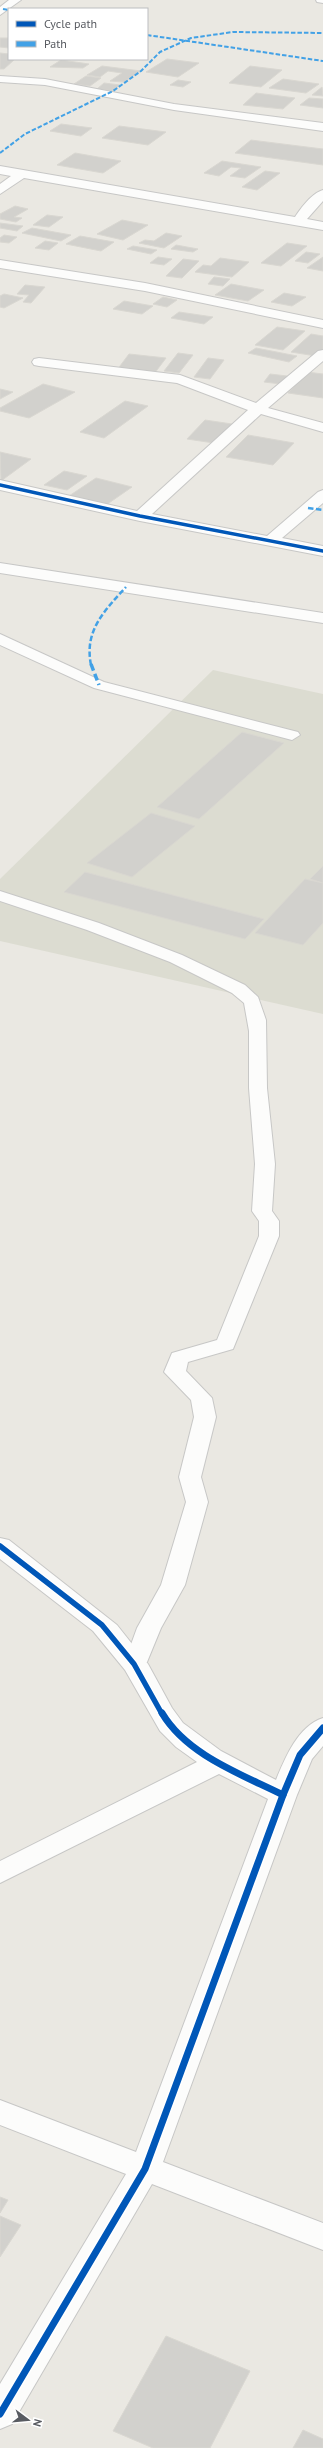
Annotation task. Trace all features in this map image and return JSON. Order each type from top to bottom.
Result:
[{"type":"street","points":[[0,12],[16,0]]},
{"type":"street","points":[[0,79],[60,84],[174,107],[323,127]]},
{"type":"street","points":[[0,170],[323,225]]},
{"type":"street","points":[[0,190],[21,174]]},
{"type":"street","points":[[299,222],[305,211],[323,194]]},
{"type":"street","points":[[0,264],[145,287],[323,324]]},
{"type":"street","points":[[140,516],[258,408],[323,354]]},
{"type":"street","points":[[39,362],[180,379],[258,408],[323,428]]},
{"type":"street","points":[[0,485],[140,516],[323,551]]},
{"type":"street","points":[[270,541],[323,495]]},
{"type":"street","points":[[0,568],[323,618]]},
{"type":"street","points":[[0,1546],[102,1625],[130,1658],[173,1729],[195,1748],[283,1795]]},
{"type":"street","points":[[0,2414],[145,2169],[283,1795],[300,1755],[323,1728]]},
{"type":"street","points":[[0,1873],[220,1762]]},
{"type":"street","points":[[0,2112],[323,2237]]},
{"type":"lane","points":[[0,639],[99,685],[292,735]]},
{"type":"lane","points":[[0,896],[126,939],[219,978],[245,992],[252,1002],[257,1027],[258,1088],[266,1157],[267,1186],[262,1211],[269,1221],[269,1236],[231,1326],[226,1344],[179,1358],[175,1372],[201,1398],[205,1417],[190,1477],[197,1502],[173,1585],[149,1628],[139,1656],[130,1658]]},
{"type":"shaded area","points":[[213,670],[323,694],[323,1014],[0,941],[0,879]]},
{"type":"building","points":[[0,38],[8,38],[8,48],[0,47]]},
{"type":"building","points":[[0,53],[8,54],[8,60],[14,60],[4,69],[0,69]]},
{"type":"building","points":[[167,59],[199,63],[178,77],[146,72]]},
{"type":"building","points":[[61,60],[89,64],[83,68],[50,67]]},
{"type":"building","points":[[102,66],[141,71],[124,82],[110,81],[122,73],[108,71],[100,77],[87,75]]},
{"type":"building","points":[[250,66],[282,70],[261,87],[229,83]]},
{"type":"building","points":[[86,76],[101,78],[90,86],[74,84]]},
{"type":"building","points":[[283,79],[319,84],[306,93],[269,88]]},
{"type":"building","points":[[178,80],[191,82],[183,87],[170,85]]},
{"type":"building","points":[[104,83],[120,85],[113,91],[97,89]]},
{"type":"building","points":[[322,87],[323,96],[312,95]]},
{"type":"building","points":[[256,93],[295,98],[283,109],[243,105]]},
{"type":"building","points":[[309,98],[323,99],[323,108],[300,105]]},
{"type":"building","points":[[61,124],[92,128],[81,136],[50,131]]},
{"type":"building","points":[[119,126],[166,132],[148,145],[102,138]]},
{"type":"building","points":[[251,140],[323,149],[323,165],[235,153]]},
{"type":"building","points":[[75,153],[121,161],[103,173],[57,165]]},
{"type":"building","points":[[222,161],[261,167],[245,178],[230,176],[241,168],[231,167],[219,176],[204,173]]},
{"type":"building","points":[[265,171],[280,173],[257,190],[242,187]]},
{"type":"building","points":[[15,206],[28,209],[14,217],[22,218],[16,222],[0,219],[0,214]]},
{"type":"building","points":[[47,215],[63,217],[49,227],[33,225]]},
{"type":"building","points":[[122,220],[148,225],[123,240],[97,234]]},
{"type":"building","points":[[0,223],[23,226],[17,231],[0,228]]},
{"type":"building","points":[[32,228],[71,235],[61,241],[22,233]]},
{"type":"building","points":[[166,233],[182,236],[164,248],[139,243],[145,240],[154,241]]},
{"type":"building","points":[[4,235],[17,237],[9,243],[0,242],[0,238]]},
{"type":"building","points":[[80,236],[114,242],[101,251],[66,244]]},
{"type":"building","points":[[45,241],[58,243],[49,250],[35,248]]},
{"type":"building","points":[[287,243],[307,246],[281,266],[261,263]]},
{"type":"building","points":[[176,245],[198,249],[193,252],[171,249]]},
{"type":"building","points":[[133,246],[157,250],[151,254],[127,249]]},
{"type":"building","points":[[306,252],[320,254],[308,263],[295,261]]},
{"type":"building","points":[[158,257],[172,259],[164,265],[150,263]]},
{"type":"building","points":[[323,257],[323,271],[307,268]]},
{"type":"building","points":[[220,258],[249,262],[232,277],[195,272],[203,265],[211,266]]},
{"type":"building","points":[[183,259],[199,261],[182,278],[166,276]]},
{"type":"building","points":[[214,277],[230,279],[223,286],[208,284]]},
{"type":"building","points":[[231,284],[264,290],[248,301],[215,295]]},
{"type":"building","points":[[25,285],[45,287],[31,303],[23,302],[29,295],[17,294]]},
{"type":"building","points":[[284,293],[306,297],[292,306],[271,302]]},
{"type":"building","points":[[4,294],[23,298],[4,308],[0,307],[0,296]]},
{"type":"building","points":[[163,297],[177,300],[167,307],[153,304]]},
{"type":"building","points":[[124,301],[153,306],[142,314],[113,309]]},
{"type":"building","points":[[179,312],[213,317],[204,324],[171,318]]},
{"type":"building","points":[[277,327],[305,331],[283,350],[255,345]]},
{"type":"building","points":[[311,334],[323,336],[323,350],[316,356],[291,352]]},
{"type":"building","points":[[256,348],[297,356],[289,362],[248,353]]},
{"type":"building","points":[[178,353],[193,355],[179,373],[164,371]]},
{"type":"building","points":[[129,354],[166,358],[154,374],[117,370]]},
{"type":"building","points":[[208,358],[224,360],[210,379],[194,377]]},
{"type":"building","points":[[307,372],[323,374],[323,398],[288,393]]},
{"type":"building","points":[[270,374],[287,376],[281,384],[264,382]]},
{"type":"building","points":[[43,384],[75,392],[29,418],[0,411],[0,408]]},
{"type":"building","points":[[0,389],[13,392],[0,399]]},
{"type":"building","points":[[125,401],[148,406],[104,438],[80,432]]},
{"type":"building","points":[[205,420],[232,424],[214,443],[187,439]]},
{"type":"building","points":[[248,435],[294,443],[273,465],[226,457]]},
{"type":"building","points":[[0,452],[31,459],[1,481]]},
{"type":"building","points":[[64,471],[87,476],[67,490],[44,485]]},
{"type":"building","points":[[96,478],[132,487],[106,505],[69,496]]},
{"type":"building","points":[[242,732],[284,743],[199,819],[157,807]]},
{"type":"building","points":[[151,813],[195,826],[132,877],[87,863]]},
{"type":"building","points":[[323,866],[323,883],[310,879]]},
{"type":"building","points":[[85,872],[264,919],[245,939],[64,892]]},
{"type":"building","points":[[305,879],[323,883],[323,923],[303,945],[255,933]]},
{"type":"building","points":[[0,2197],[8,2200],[0,2213]]},
{"type":"building","points":[[0,2216],[21,2225],[0,2257]]},
{"type":"building","points":[[166,2336],[250,2371],[210,2448],[153,2448],[113,2431]]},
{"type":"building","points":[[303,2430],[323,2439],[323,2448],[293,2448]]},
{"type":"marked path","points":[[3,9],[8,10]]},
{"type":"marked path","points":[[0,153],[25,134],[113,91],[141,71],[160,52],[191,38],[233,32],[323,33]]},
{"type":"marked path","points":[[148,35],[323,61]]},
{"type":"marked path","points":[[308,508],[323,510]]},
{"type":"marked path","points":[[99,685],[92,668],[89,654],[89,642],[92,631],[105,610],[126,587]]},
{"type":"cycle path","points":[[0,485],[140,516],[323,551]]},
{"type":"cycle path","points":[[0,1546],[108,1631],[124,1650],[147,1684],[161,1711],[174,1730],[198,1750],[240,1774],[283,1795]]},
{"type":"cycle path","points":[[0,2414],[145,2169],[283,1795],[300,1755],[323,1728]]}]
